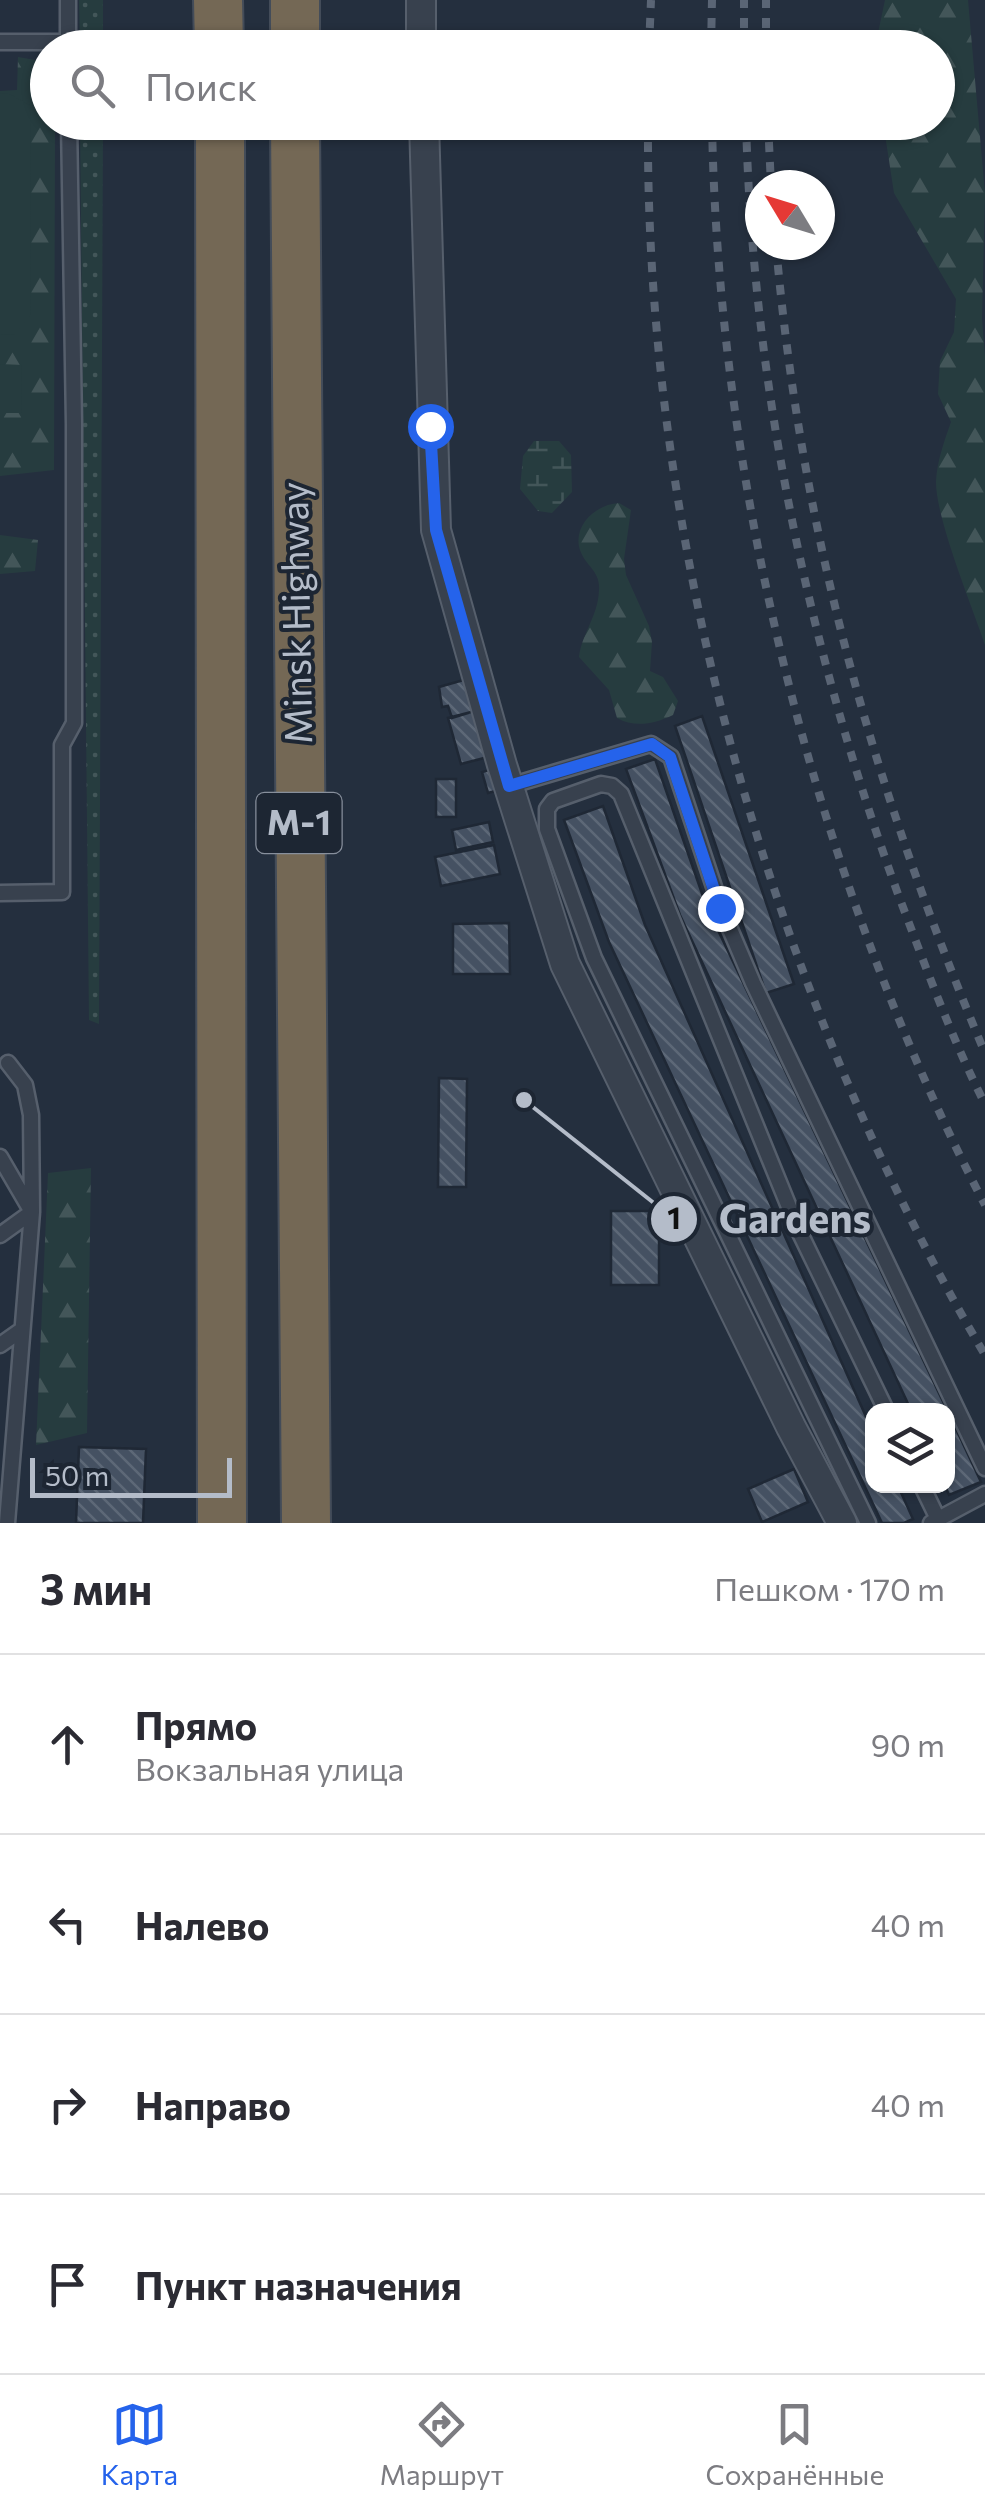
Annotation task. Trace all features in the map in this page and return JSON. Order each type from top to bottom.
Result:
[{"type":"highway","points":[[218,0],[219,30]]},
{"type":"highway","points":[[295,0],[295,30]]},
{"type":"highway","name":"Minsk Highway","points":[[220,140],[222,1523]]},
{"type":"highway","name":"Minsk Highway","points":[[295,140],[306,1523]]},
{"type":"street","points":[[421,0],[422,30]]},
{"type":"street","points":[[425,140],[436,530],[509,786],[566,964],[842,1523]]},
{"type":"lane","points":[[68,0],[68,30]]},
{"type":"lane","points":[[0,42],[30,43]]},
{"type":"lane","points":[[0,893],[62,892],[62,746],[74,723],[69,140]]},
{"type":"lane","points":[[509,786],[652,744],[670,757],[720,908],[753,983],[985,1468]]},
{"type":"lane","points":[[868,1523],[594,958],[548,829],[546,810],[553,801],[601,784],[612,786],[621,794],[798,1229],[883,1403]]},
{"type":"lane","points":[[7,1523],[32,1212],[31,1115],[24,1085],[8,1063]]},
{"type":"lane","points":[[0,1157],[32,1212]]},
{"type":"lane","points":[[0,1235],[32,1212]]},
{"type":"lane","points":[[0,1345],[20,1331]]},
{"type":"lane","points":[[925,1493],[935,1521],[985,1494]]},
{"type":"green space","points":[[79,0],[103,0],[103,30],[80,30]]},
{"type":"green space","points":[[885,0],[968,0],[985,194],[985,645],[948,540],[936,482],[951,422],[938,394],[940,361],[954,332],[956,299],[894,193],[886,140],[955,140],[955,30],[879,30]]},
{"type":"green space","points":[[18,57],[30,59],[30,140],[55,140],[54,470],[0,476],[0,91],[17,90]]},
{"type":"green space","points":[[8,93],[30,105],[30,316],[14,335],[0,334],[0,94]]},
{"type":"green space","points":[[80,140],[103,140],[99,1024],[89,1020]]},
{"type":"green space","points":[[0,364],[22,365],[21,413],[0,413]]},
{"type":"green space","points":[[534,441],[559,441],[571,455],[572,492],[552,513],[538,511],[520,489],[523,456]]},
{"type":"green space","points":[[619,503],[631,510],[624,559],[626,575],[649,626],[650,671],[663,677],[678,701],[673,715],[645,724],[617,718],[609,690],[579,657],[599,591],[598,579],[580,550],[580,532],[595,512]]},
{"type":"green space","points":[[0,535],[38,540],[35,571],[0,574]]},
{"type":"green space","points":[[91,1168],[87,1433],[36,1445],[48,1173]]},
{"type":"building","points":[[467,679],[475,711],[452,718],[448,706],[442,707],[439,687]]},
{"type":"building","points":[[475,711],[488,757],[461,764],[448,718]]},
{"type":"building","points":[[702,716],[794,984],[766,993],[675,726]]},
{"type":"building","points":[[655,759],[706,905],[944,1403],[908,1403],[680,915],[626,769]]},
{"type":"building","points":[[493,769],[499,790],[488,793],[482,772]]},
{"type":"building","points":[[436,779],[456,779],[456,817],[436,817]]},
{"type":"building","points":[[603,806],[645,925],[865,1414],[865,1487],[609,942],[564,820]]},
{"type":"building","points":[[489,822],[493,842],[456,850],[452,830]]},
{"type":"building","points":[[494,845],[500,874],[441,886],[435,857]]},
{"type":"building","points":[[509,923],[510,974],[453,974],[453,924]]},
{"type":"building","points":[[439,1078],[467,1079],[466,1187],[438,1187]]},
{"type":"building","points":[[611,1211],[659,1211],[659,1285],[611,1285]]},
{"type":"building","points":[[955,1427],[981,1482],[955,1493]]},
{"type":"building","points":[[79,1447],[146,1449],[143,1523],[76,1523]]},
{"type":"building","points":[[794,1469],[808,1502],[762,1522],[748,1489]]},
{"type":"building","points":[[868,1493],[901,1493],[913,1519],[882,1523]]},
{"type":"railway","points":[[650,30],[651,0]]},
{"type":"railway","points":[[711,30],[712,0]]},
{"type":"railway","points":[[744,0],[744,30]]},
{"type":"railway","points":[[766,0],[766,30]]},
{"type":"railway","points":[[649,140],[653,281],[669,441],[697,602],[735,761],[784,917],[842,1069],[909,1215],[985,1355]]},
{"type":"railway","points":[[713,140],[719,260],[733,400],[756,540],[787,679],[826,816],[872,950],[925,1080],[985,1205]]},
{"type":"railway","points":[[747,140],[760,319],[773,417],[812,611],[837,706],[898,894],[985,1104]]},
{"type":"railway","points":[[769,140],[770,170]]},
{"type":"railway","points":[[778,260],[803,455],[848,657],[909,855],[985,1053]]},
{"type":"place","name":"Gardens","points":[[524,1100]]},
{"type":"route","points":[[430,426],[436,530],[509,786],[652,744],[665,750],[720,908]]}]
